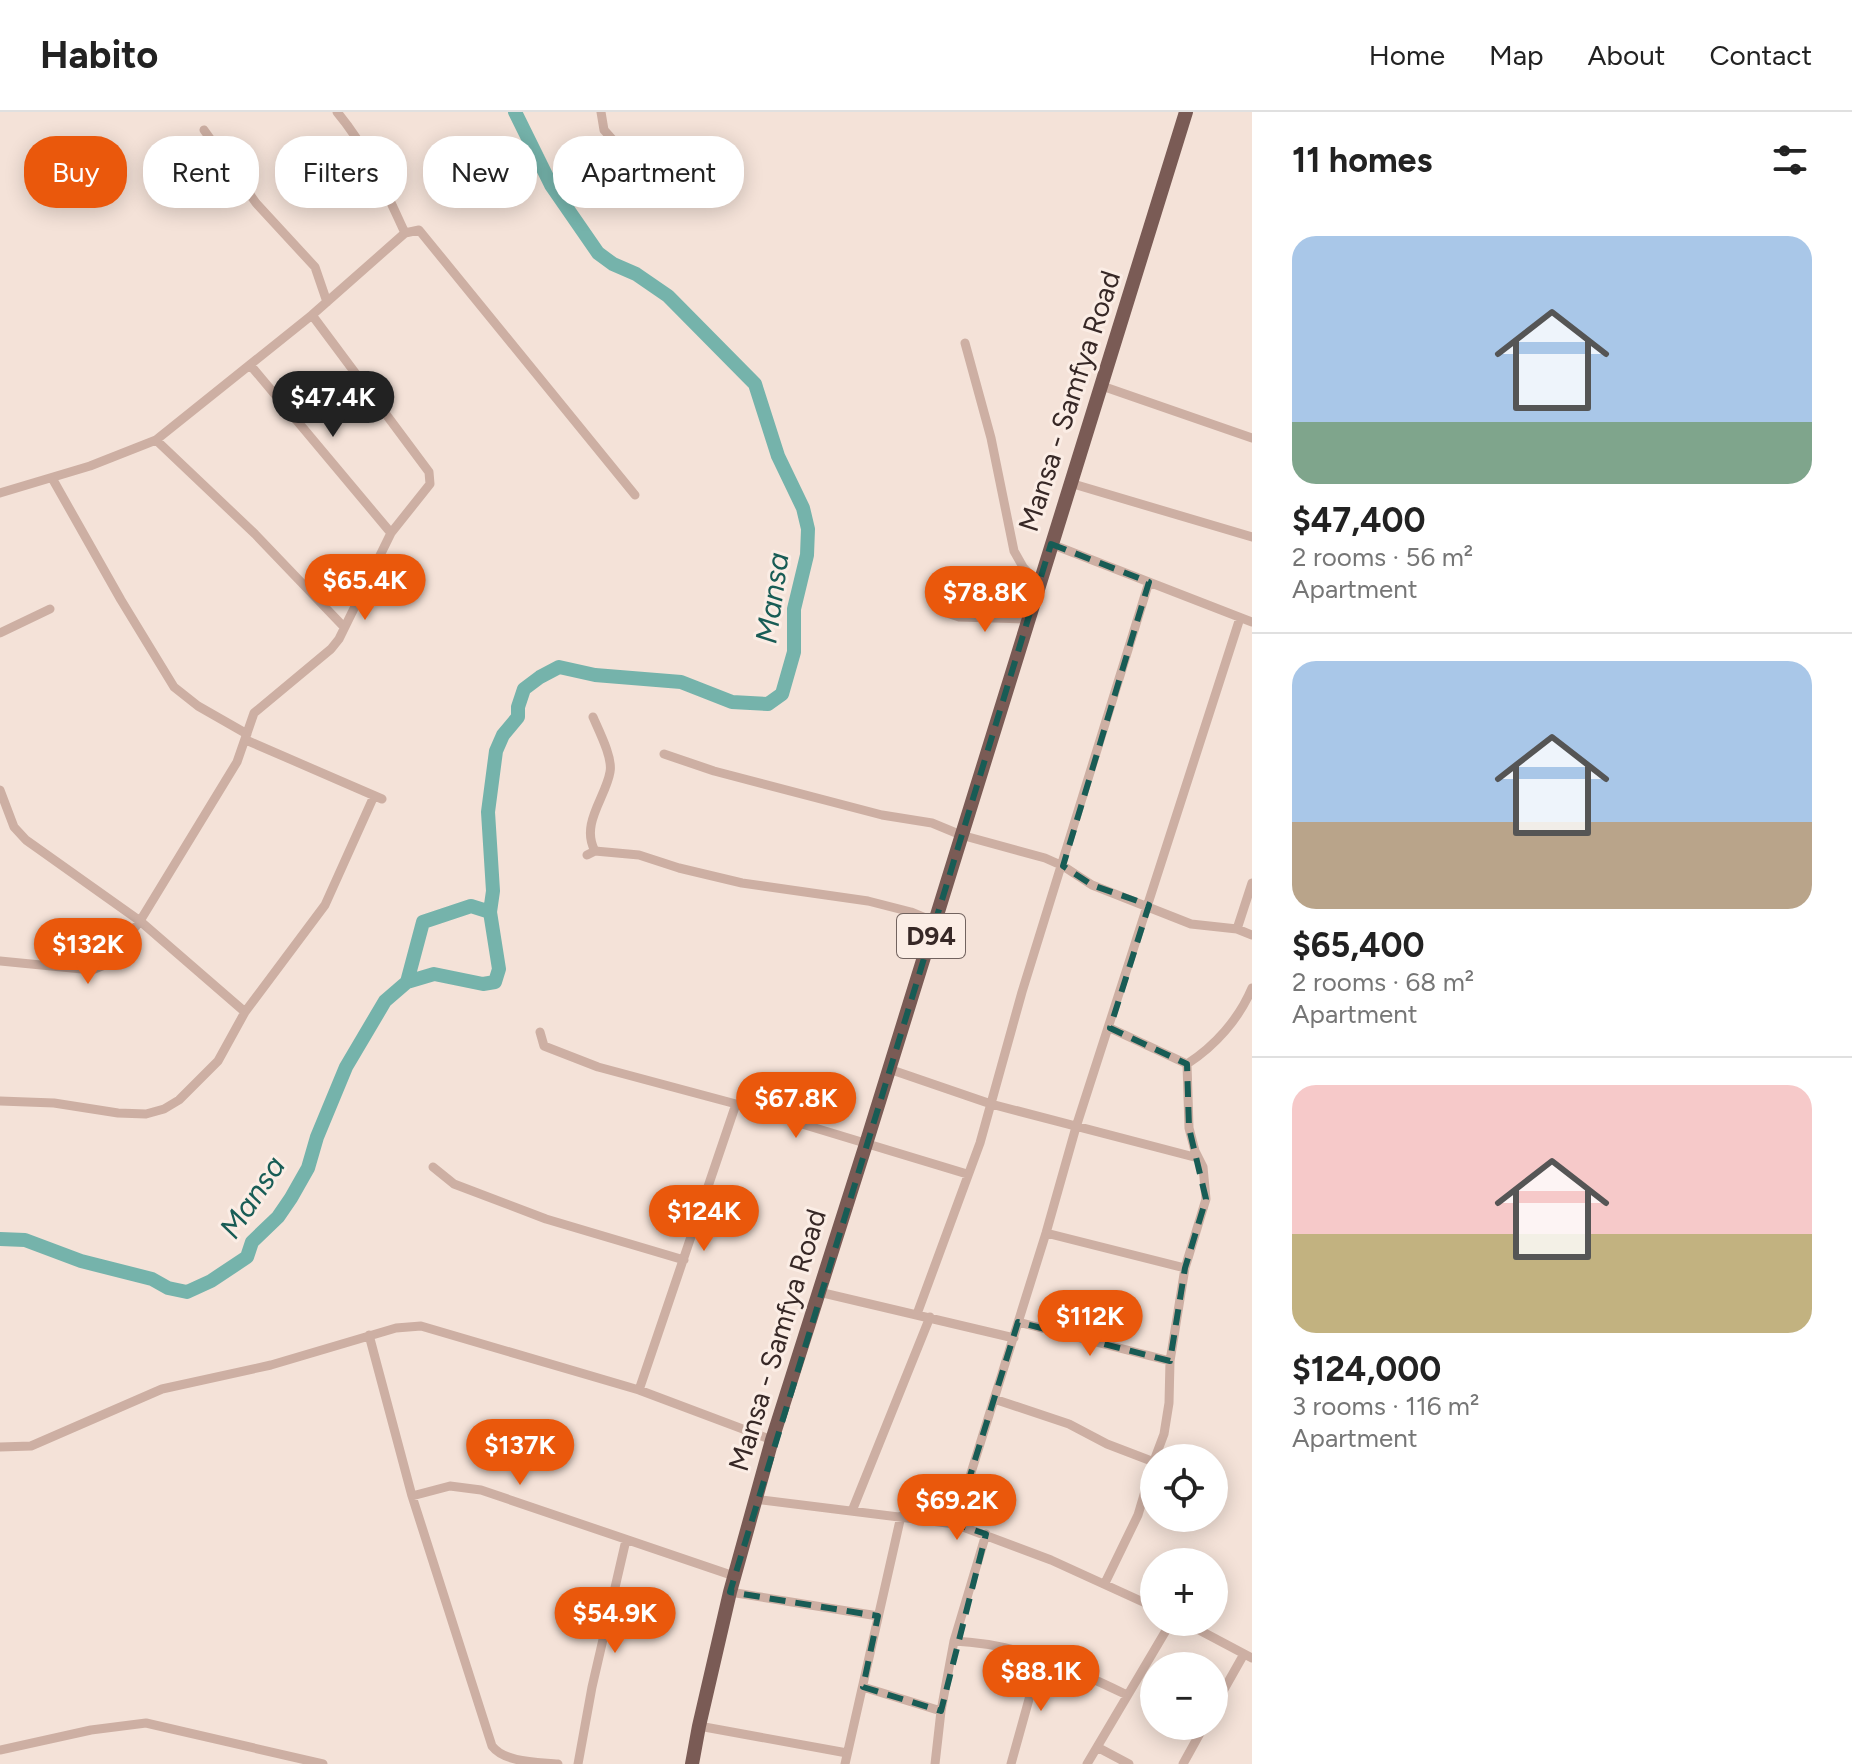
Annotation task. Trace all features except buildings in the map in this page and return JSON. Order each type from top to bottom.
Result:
[{"type":"main road","name":"Mansa - Samfya Road","points":[[689,1763],[754,1499],[1186,112]]},
{"type":"street","points":[[337,112],[358,137],[378,172],[405,233]]},
{"type":"street","points":[[601,112],[604,130],[609,136]]},
{"type":"street","points":[[204,130],[256,203],[315,267],[327,302]]},
{"type":"street","points":[[0,493],[52,478],[156,440],[251,366],[405,233],[419,230],[635,495]]},
{"type":"street","points":[[0,961],[92,970],[107,964],[140,921],[237,762],[250,720],[260,706],[331,649],[391,533],[430,484],[429,472],[312,315]]},
{"type":"street","points":[[965,343],[991,438],[1014,551],[1038,583]]},
{"type":"street","points":[[251,366],[391,533]]},
{"type":"street","points":[[1102,386],[1252,438]]},
{"type":"street","points":[[156,440],[255,534],[344,627]]},
{"type":"street","points":[[0,1101],[54,1103],[146,1114],[164,1109],[179,1100],[218,1061],[245,1012],[325,905],[378,798],[246,737],[174,687],[52,478]]},
{"type":"street","points":[[1070,483],[1252,537]]},
{"type":"street","points":[[1051,544],[1252,622]]},
{"type":"street","points":[[917,1314],[991,1104],[1022,992],[1149,582]]},
{"type":"street","points":[[0,633],[50,609]]},
{"type":"street","points":[[950,614],[959,617],[1028,619]]},
{"type":"street","points":[[955,1524],[1076,1127],[1240,618]]},
{"type":"street","points":[[593,717],[610,758],[611,772],[598,799],[593,819],[591,853],[639,855],[679,868],[762,887],[868,901],[935,922]]},
{"type":"street","points":[[664,754],[714,771],[882,815],[932,823],[1063,866],[1092,885],[1191,924],[1237,929],[1252,935]]},
{"type":"street","points":[[0,790],[14,827],[26,840],[140,921],[245,1012]]},
{"type":"street","points":[[1237,929],[1252,883]]},
{"type":"street","points":[[1187,1064],[1232,1023],[1252,988]]},
{"type":"street","points":[[1110,1028],[1187,1064]]},
{"type":"street","points":[[540,1032],[544,1046],[567,1057],[967,1174]]},
{"type":"street","points":[[1160,1444],[1169,1403],[1170,1361],[1185,1268],[1206,1199],[1203,1167],[1189,1128],[1187,1064]]},
{"type":"street","points":[[889,1069],[991,1104],[1198,1158]]},
{"type":"street","points":[[639,1390],[736,1104]]},
{"type":"street","points":[[433,1167],[454,1184],[546,1219],[684,1260]]},
{"type":"street","points":[[1046,1233],[1185,1268]]},
{"type":"street","points":[[819,1292],[1014,1338]]},
{"type":"street","points":[[852,1511],[930,1317]]},
{"type":"street","points":[[1018,1322],[1170,1361]]},
{"type":"street","points":[[0,1447],[31,1446],[162,1389],[271,1365],[396,1328],[421,1326],[440,1329],[486,1346],[639,1390],[772,1440]]},
{"type":"street","points":[[369,1335],[412,1496],[492,1746],[499,1754],[520,1760],[558,1764]]},
{"type":"street","points":[[994,1399],[1069,1424],[1107,1444],[1140,1455]]},
{"type":"street","points":[[412,1496],[439,1488],[462,1486],[734,1576]]},
{"type":"street","points":[[754,1499],[955,1524],[986,1534],[1140,1600]]},
{"type":"street","points":[[1105,1583],[1140,1508]]},
{"type":"street","points":[[845,1764],[901,1516]]},
{"type":"street","points":[[935,1764],[954,1641],[986,1534]]},
{"type":"street","points":[[578,1764],[592,1687],[626,1540]]},
{"type":"street","points":[[730,1592],[878,1616]]},
{"type":"street","points":[[1087,1764],[1163,1636]]},
{"type":"street","points":[[1210,1636],[1248,1656],[1228,1686]]},
{"type":"street","points":[[954,1641],[990,1644],[1041,1656],[1127,1695]]},
{"type":"street","points":[[1011,1764],[1041,1656]]},
{"type":"street","points":[[863,1687],[941,1711]]},
{"type":"street","points":[[0,1750],[91,1730],[146,1723],[323,1764]]},
{"type":"street","points":[[699,1726],[847,1753]]},
{"type":"street","points":[[1183,1764],[1196,1740]]},
{"type":"street","points":[[1097,1747],[1129,1764]]},
{"type":"highlighted area","points":[[1051,544],[1149,582],[1063,866],[1092,885],[1149,905],[1110,1028],[1187,1064],[1189,1128],[1206,1199],[1185,1268],[1170,1361],[1018,1322],[955,1524],[986,1534],[941,1711],[863,1687],[878,1616],[730,1592]]},
{"type":"waterway","name":"Mansa","points":[[0,1239],[25,1240],[81,1261],[152,1279],[168,1288],[187,1292],[211,1281],[247,1257],[252,1242],[278,1217],[308,1168],[317,1137],[346,1067],[385,1001],[407,982],[434,974],[483,984],[495,982],[499,969],[490,912],[493,891],[488,812],[496,751],[503,735],[518,717],[524,689],[559,667],[595,675],[681,682],[732,702],[768,704],[782,694],[794,652],[794,609],[807,555],[808,529],[803,508],[778,456],[755,384],[668,296],[598,253],[551,185],[515,112]]},
{"type":"waterway","name":"Mansa","points":[[407,982],[423,922],[471,906],[490,912]]}]
